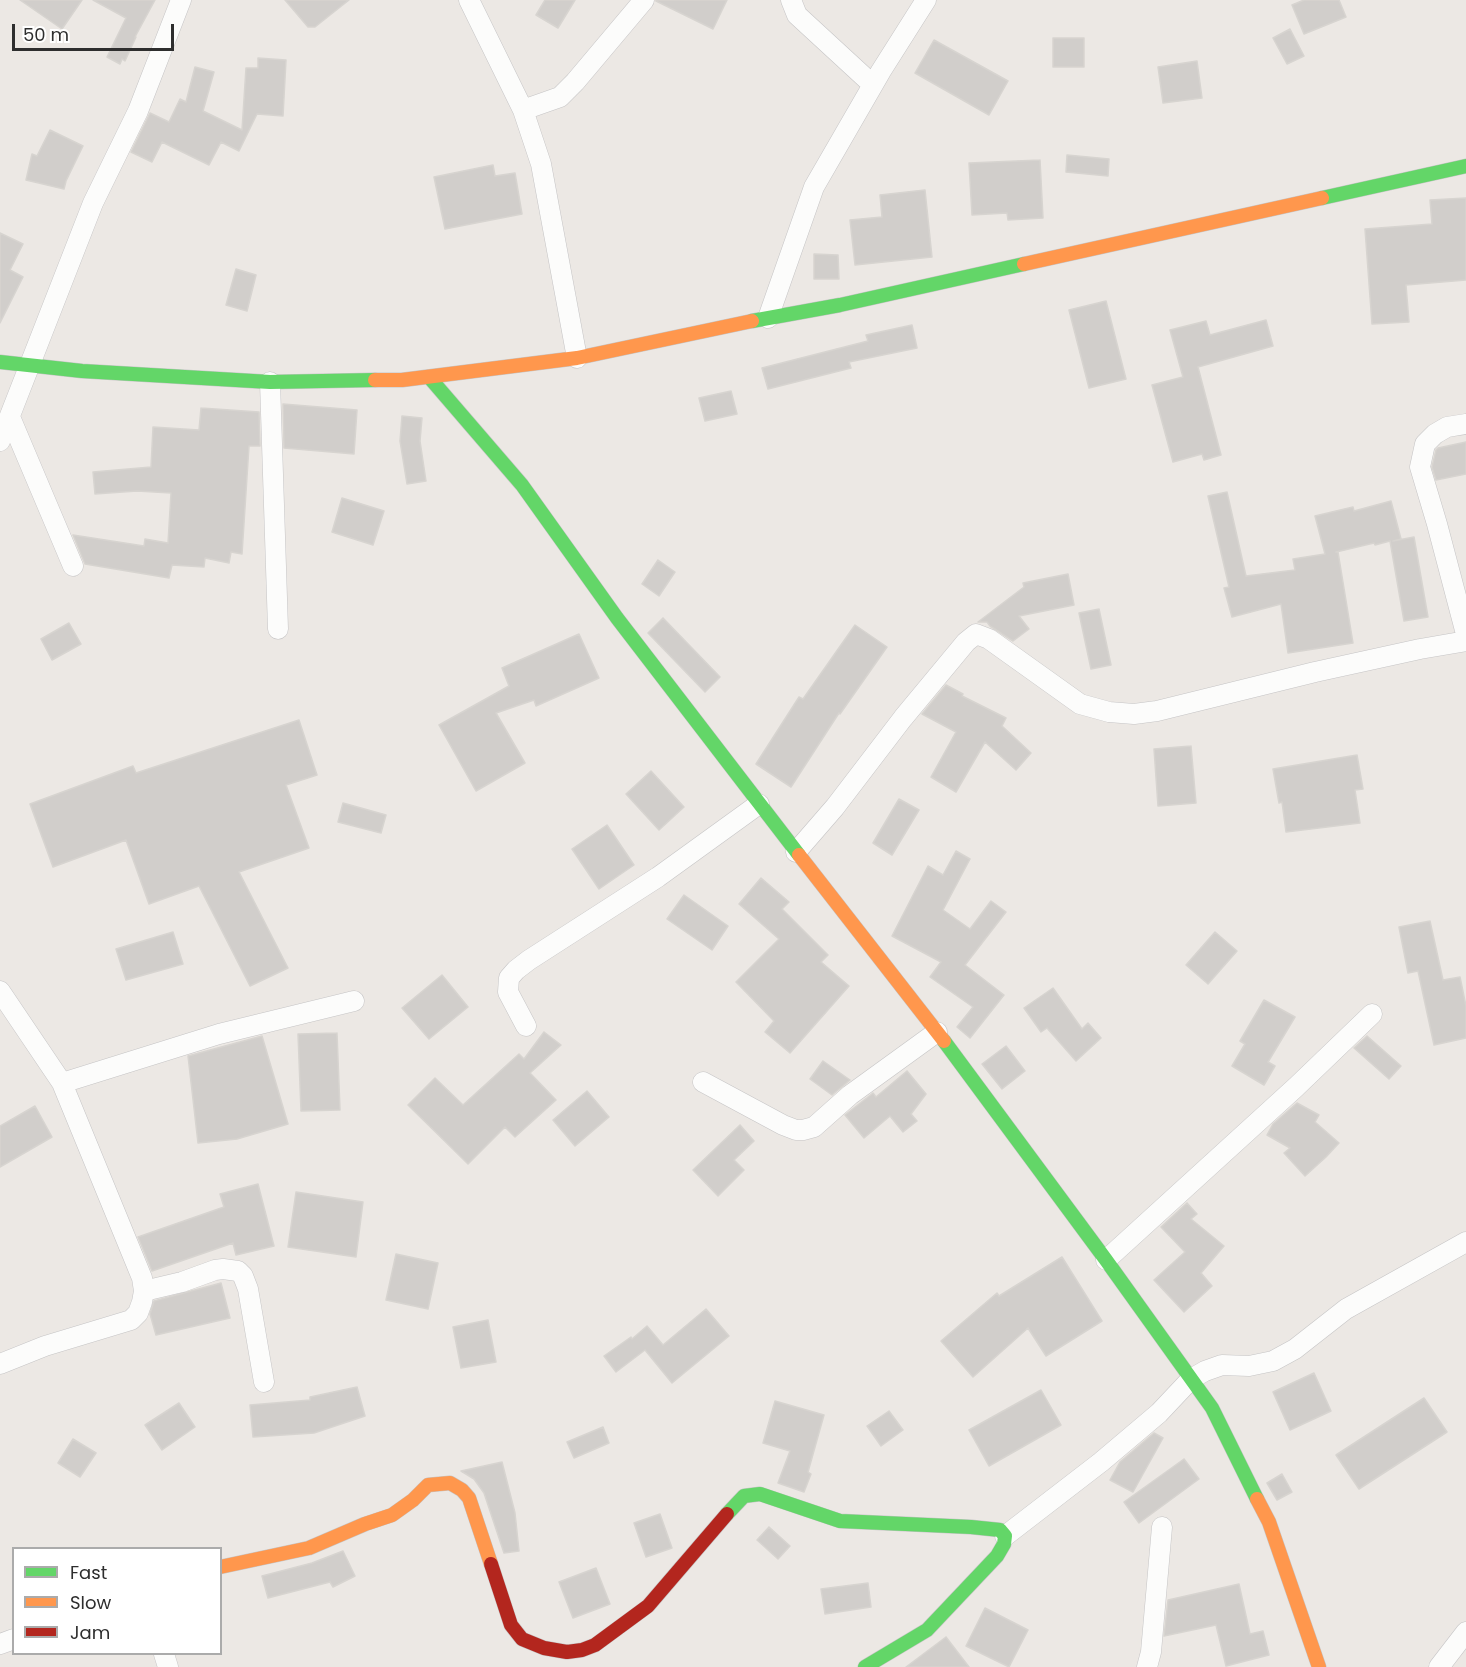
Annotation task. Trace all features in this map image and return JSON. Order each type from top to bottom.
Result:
[{"type":"street","points":[[0,441],[93,203],[138,111],[181,0]]},
{"type":"street","points":[[469,0],[523,110],[541,164],[577,358]]},
{"type":"street","points":[[523,110],[560,97],[644,0]]},
{"type":"street","points":[[791,0],[797,15],[873,85]]},
{"type":"street","points":[[768,318],[814,187],[926,0]]},
{"type":"street","points":[[0,362],[82,371],[270,382],[402,380],[577,358],[840,305],[1466,166]]},
{"type":"street","points":[[429,377],[522,485],[617,618],[937,1032],[1106,1260],[1212,1408],[1269,1522],[1319,1667]]},
{"type":"street","points":[[270,382],[278,629]]},
{"type":"street","points":[[10,417],[74,566]]},
{"type":"street","points":[[1466,424],[1447,427],[1435,434],[1425,444],[1420,467],[1466,634]]},
{"type":"street","points":[[796,852],[835,807],[865,766],[966,642],[976,634],[989,639],[1080,704],[1109,712],[1134,714],[1157,711],[1315,672],[1466,640]]},
{"type":"street","points":[[526,1026],[508,992],[509,978],[516,970],[658,877],[759,804]]},
{"type":"street","points":[[0,991],[62,1083],[142,1278],[144,1291],[138,1313],[130,1320],[45,1346],[0,1364]]},
{"type":"street","points":[[62,1083],[219,1034],[354,1001]]},
{"type":"street","points":[[1106,1260],[1296,1087],[1372,1014]]},
{"type":"street","points":[[703,1083],[783,1125],[803,1131],[814,1127],[850,1095],[937,1032]]},
{"type":"street","points":[[865,1667],[927,1630],[998,1556],[1005,1536],[1151,1420],[1191,1379],[1222,1365],[1249,1366],[1273,1361],[1295,1349],[1346,1310],[1466,1242]]},
{"type":"street","points":[[144,1291],[182,1282],[215,1270],[238,1271],[243,1276],[248,1289],[264,1382]]},
{"type":"street","points":[[222,1568],[309,1548],[392,1515],[428,1485],[450,1483],[462,1490],[469,1498],[516,1634],[534,1645],[567,1652],[595,1645],[648,1606],[744,1496],[760,1494],[840,1521],[993,1529],[999,1530],[1005,1536]]},
{"type":"street","points":[[1147,1667],[1151,1652],[1162,1527]]},
{"type":"street","points":[[1439,1667],[1466,1632]]},
{"type":"building","points":[[20,0],[82,0],[62,29]]},
{"type":"building","points":[[93,0],[155,0],[125,61],[122,59],[120,64],[107,57],[126,18]]},
{"type":"building","points":[[285,0],[349,0],[315,27],[308,27]]},
{"type":"building","points":[[545,0],[575,0],[558,28],[536,15]]},
{"type":"building","points":[[656,0],[727,0],[713,29]]},
{"type":"building","points":[[1304,0],[1339,0],[1346,17],[1304,34],[1292,5]]},
{"type":"building","points":[[1290,29],[1304,56],[1287,64],[1273,38]]},
{"type":"building","points":[[1053,38],[1084,38],[1084,67],[1053,67]]},
{"type":"building","points":[[934,40],[1008,81],[989,115],[915,73]]},
{"type":"building","points":[[258,58],[286,60],[283,116],[257,114],[239,151],[221,142],[209,165],[162,142],[152,162],[131,152],[150,113],[169,122],[180,99],[186,102],[195,67],[214,72],[203,111],[242,130],[246,68],[258,68]]},
{"type":"building","points":[[1197,61],[1202,98],[1163,103],[1158,67]]},
{"type":"building","points":[[50,130],[83,146],[64,189],[26,180],[32,154],[37,156]]},
{"type":"building","points":[[1067,155],[1109,159],[1108,176],[1066,172]]},
{"type":"building","points":[[1040,160],[1043,218],[1008,220],[1007,213],[972,215],[969,163]]},
{"type":"building","points":[[493,165],[495,176],[515,173],[522,214],[445,229],[434,177]]},
{"type":"building","points":[[925,190],[932,257],[855,265],[850,220],[882,217],[880,195]]},
{"type":"building","points":[[1466,198],[1466,280],[1406,285],[1409,322],[1372,324],[1365,229],[1432,224],[1430,200]]},
{"type":"building","points":[[0,233],[23,244],[10,270],[23,277],[0,323]]},
{"type":"building","points":[[814,254],[838,255],[839,279],[814,279]]},
{"type":"building","points":[[236,269],[256,275],[247,311],[226,305]]},
{"type":"building","points":[[1106,301],[1126,379],[1089,388],[1069,310]]},
{"type":"building","points":[[1266,320],[1273,346],[1198,367],[1221,455],[1204,460],[1202,454],[1173,462],[1152,385],[1183,377],[1170,330],[1206,321],[1210,335]]},
{"type":"building","points":[[912,325],[917,348],[849,362],[851,368],[768,389],[762,368],[868,341],[866,335]]},
{"type":"building","points":[[731,391],[737,414],[705,421],[699,398]]},
{"type":"building","points":[[283,404],[357,410],[354,454],[284,448]]},
{"type":"building","points":[[201,408],[259,412],[260,446],[249,446],[242,554],[231,552],[229,563],[205,558],[204,567],[172,565],[169,578],[85,564],[73,535],[144,546],[145,539],[168,543],[171,493],[137,491],[95,494],[93,472],[151,467],[153,427],[199,430]]},
{"type":"building","points":[[402,416],[422,418],[420,441],[426,481],[407,484],[400,441]]},
{"type":"building","points":[[1466,442],[1466,474],[1436,480],[1432,467],[1436,450]]},
{"type":"building","points":[[1227,492],[1246,576],[1295,570],[1293,559],[1325,554],[1315,516],[1353,507],[1354,511],[1391,501],[1401,539],[1393,541],[1414,537],[1428,617],[1404,621],[1390,541],[1336,552],[1338,552],[1353,643],[1288,653],[1281,604],[1232,617],[1224,588],[1229,587],[1208,496]]},
{"type":"building","points":[[342,498],[384,511],[373,545],[332,532]]},
{"type":"building","points":[[658,560],[675,572],[659,596],[642,584]]},
{"type":"building","points":[[1068,574],[1074,605],[1019,616],[1029,629],[1013,641],[987,622],[978,622],[1024,587],[1023,583]]},
{"type":"building","points":[[1099,609],[1111,665],[1091,669],[1079,613]]},
{"type":"building","points":[[663,618],[720,677],[705,692],[648,633]]},
{"type":"building","points":[[69,623],[81,644],[52,660],[41,639]]},
{"type":"building","points":[[855,625],[887,647],[839,713],[791,787],[756,764],[799,697],[803,699]]},
{"type":"building","points":[[579,634],[599,678],[536,706],[534,700],[496,713],[525,763],[476,791],[439,725],[509,686],[502,668]]},
{"type":"building","points":[[946,685],[963,694],[962,696],[1006,718],[1002,726],[1031,753],[1016,770],[985,742],[956,792],[931,777],[956,732],[922,714]]},
{"type":"building","points":[[299,720],[317,775],[286,785],[309,848],[239,872],[288,968],[250,986],[199,886],[149,904],[126,840],[53,867],[30,804],[133,766],[136,773]]},
{"type":"building","points":[[1191,746],[1196,803],[1158,806],[1154,749]]},
{"type":"building","points":[[1357,755],[1363,789],[1355,790],[1360,823],[1286,832],[1282,802],[1279,803],[1273,769]]},
{"type":"building","points":[[651,771],[684,807],[659,830],[626,794]]},
{"type":"building","points":[[899,799],[919,810],[892,855],[873,843]]},
{"type":"building","points":[[343,803],[386,815],[381,833],[338,822]]},
{"type":"building","points":[[607,825],[634,865],[599,889],[572,849]]},
{"type":"building","points":[[956,851],[970,859],[943,910],[970,929],[991,901],[1006,912],[965,965],[1004,995],[970,1038],[957,1027],[973,1007],[930,977],[941,962],[892,936],[928,866],[943,875]]},
{"type":"building","points":[[761,878],[789,902],[782,909],[828,955],[821,962],[849,986],[790,1053],[765,1032],[774,1021],[736,982],[779,939],[739,904]]},
{"type":"building","points":[[684,895],[728,926],[712,950],[667,919]]},
{"type":"building","points":[[1430,921],[1443,980],[1460,977],[1466,1006],[1466,1038],[1434,1045],[1418,971],[1408,973],[1399,927]]},
{"type":"building","points":[[173,932],[183,964],[126,980],[116,949]]},
{"type":"building","points":[[1215,932],[1237,951],[1208,984],[1186,965]]},
{"type":"building","points":[[442,975],[468,1007],[429,1039],[402,1008]]},
{"type":"building","points":[[1053,988],[1082,1029],[1088,1023],[1101,1038],[1076,1061],[1047,1028],[1041,1032],[1024,1008]]},
{"type":"building","points":[[1264,1000],[1295,1017],[1268,1062],[1275,1066],[1264,1085],[1232,1066],[1245,1044],[1240,1041]]},
{"type":"building","points":[[544,1032],[561,1045],[530,1073],[556,1100],[515,1137],[505,1127],[468,1164],[408,1105],[435,1078],[463,1105],[519,1054],[524,1059]]},
{"type":"building","points":[[337,1033],[340,1110],[301,1111],[298,1034]]},
{"type":"building","points":[[262,1036],[288,1124],[237,1139],[198,1143],[188,1056]]},
{"type":"building","points":[[1367,1036],[1401,1066],[1389,1079],[1354,1048]]},
{"type":"building","points":[[1006,1046],[1025,1071],[1002,1089],[982,1064]]},
{"type":"building","points":[[823,1061],[850,1080],[832,1095],[810,1079]]},
{"type":"building","points":[[907,1071],[926,1094],[911,1114],[917,1121],[903,1132],[890,1116],[864,1138],[845,1115],[873,1093],[876,1097]]},
{"type":"building","points":[[587,1091],[609,1117],[575,1146],[553,1120]]},
{"type":"building","points":[[1297,1103],[1319,1115],[1315,1122],[1339,1143],[1305,1176],[1284,1153],[1290,1148],[1267,1135],[1273,1124]]},
{"type":"building","points":[[35,1106],[52,1137],[0,1167],[0,1126]]},
{"type":"building","points":[[740,1125],[754,1141],[734,1160],[744,1170],[718,1196],[693,1170]]},
{"type":"building","points":[[258,1184],[274,1246],[236,1255],[233,1243],[152,1271],[138,1237],[224,1207],[220,1194]]},
{"type":"building","points":[[296,1192],[363,1202],[356,1257],[288,1247]]},
{"type":"building","points":[[1187,1203],[1197,1214],[1191,1219],[1224,1246],[1201,1273],[1212,1286],[1184,1312],[1154,1280],[1185,1252],[1161,1227]]},
{"type":"building","points":[[396,1254],[438,1263],[428,1309],[386,1300]]},
{"type":"building","points":[[1062,1257],[1102,1321],[1046,1356],[1028,1328],[973,1377],[941,1341],[997,1293],[999,1296]]},
{"type":"building","points":[[221,1283],[230,1318],[156,1335],[150,1314],[154,1301]]},
{"type":"building","points":[[706,1309],[729,1336],[672,1383],[645,1350],[616,1372],[604,1356],[631,1337],[632,1339],[647,1326],[663,1345]]},
{"type":"building","points":[[488,1320],[496,1362],[461,1368],[453,1327]]},
{"type":"building","points":[[1314,1373],[1331,1411],[1290,1430],[1273,1392]]},
{"type":"building","points":[[357,1387],[365,1416],[314,1433],[253,1437],[250,1405],[310,1400],[310,1397]]},
{"type":"building","points":[[1041,1390],[1061,1425],[989,1466],[969,1430]]},
{"type":"building","points":[[1424,1398],[1447,1432],[1359,1489],[1336,1455]]},
{"type":"building","points":[[775,1401],[824,1415],[808,1472],[811,1474],[804,1492],[778,1483],[790,1451],[763,1443]]},
{"type":"building","points":[[179,1403],[195,1427],[162,1450],[145,1425]]},
{"type":"building","points":[[889,1411],[903,1430],[881,1446],[867,1426]]},
{"type":"building","points":[[603,1427],[609,1443],[574,1458],[567,1442]]},
{"type":"building","points":[[1154,1433],[1163,1438],[1133,1492],[1110,1480],[1120,1462]]},
{"type":"building","points":[[73,1439],[96,1453],[80,1477],[58,1463]]},
{"type":"building","points":[[1184,1459],[1199,1479],[1139,1523],[1124,1502]]},
{"type":"building","points":[[502,1462],[515,1513],[519,1551],[504,1553],[484,1493],[474,1479],[461,1471]]},
{"type":"building","points":[[1282,1474],[1292,1492],[1277,1500],[1267,1483]]},
{"type":"building","points":[[660,1514],[672,1548],[646,1557],[634,1523]]},
{"type":"building","points":[[769,1527],[790,1546],[778,1559],[757,1540]]},
{"type":"building","points":[[343,1551],[355,1576],[333,1587],[330,1582],[268,1598],[262,1576],[312,1563]]},
{"type":"building","points":[[596,1568],[610,1604],[573,1618],[559,1582]]},
{"type":"building","points":[[868,1583],[871,1607],[825,1614],[821,1589]]},
{"type":"building","points":[[1239,1584],[1250,1634],[1263,1631],[1269,1655],[1226,1666],[1216,1625],[1164,1636],[1168,1600]]},
{"type":"building","points":[[985,1608],[1028,1630],[1009,1667],[966,1646]]},
{"type":"building","points":[[946,1637],[969,1667],[906,1667]]},
{"type":"traffic: fast","points":[[1322,198],[1466,166]]},
{"type":"traffic: fast","points":[[752,321],[840,305],[1024,264]]},
{"type":"traffic: fast","points":[[0,362],[82,371],[270,382],[375,380]]},
{"type":"traffic: fast","points":[[429,377],[522,485],[617,618],[799,855]]},
{"type":"traffic: fast","points":[[944,1041],[1212,1408],[1257,1499]]},
{"type":"traffic: fast","points":[[727,1514],[744,1496],[760,1494],[840,1521],[1000,1530],[1005,1536],[1004,1544],[997,1556],[927,1630],[865,1667]]},
{"type":"traffic: slow","points":[[1024,264],[1322,198]]},
{"type":"traffic: slow","points":[[375,380],[402,380],[577,358],[752,321]]},
{"type":"traffic: slow","points":[[799,855],[944,1041]]},
{"type":"traffic: slow","points":[[222,1567],[309,1548],[392,1515],[413,1500],[428,1485],[450,1483],[462,1490],[469,1498],[491,1564]]},
{"type":"traffic: slow","points":[[1257,1499],[1269,1522],[1319,1667]]},
{"type":"traffic: jam","points":[[491,1564],[511,1625],[522,1639],[544,1648],[567,1652],[582,1650],[595,1645],[648,1606],[727,1514]]}]
